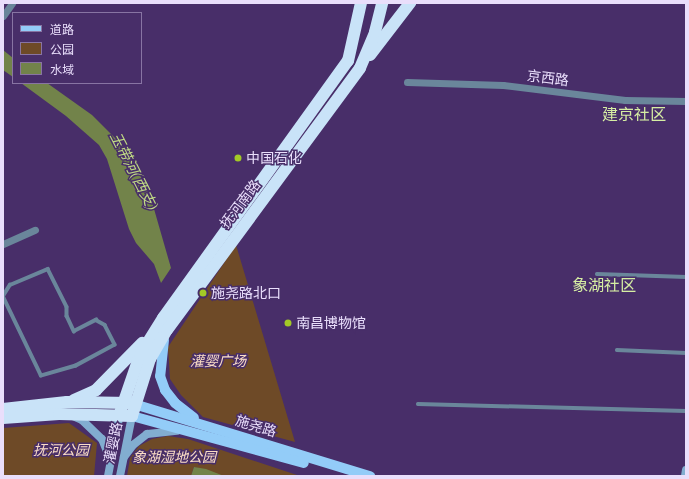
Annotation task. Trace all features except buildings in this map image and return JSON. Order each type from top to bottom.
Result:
[{"type":"highway","name":"抚河南路","points":[[127,409],[140,355],[164,318],[348,61],[361,3]]},
{"type":"highway","name":"抚河南路","points":[[127,409],[150,359],[167,330],[360,68],[375,32],[382,3]]},
{"type":"highway","points":[[360,68],[410,3]]},
{"type":"highway","points":[[3,418],[67,408],[96,390],[132,355],[164,318]]},
{"type":"highway","points":[[3,409],[127,409]]},
{"type":"main road","points":[[167,330],[161,348],[160,376],[166,390],[175,403],[201,429]]},
{"type":"main road","points":[[67,408],[92,428],[102,439],[110,459]]},
{"type":"main road","name":"施尧路","points":[[127,409],[370,476]]},
{"type":"main road","name":"灌婴路","points":[[120,476],[124,457],[127,409]]},
{"type":"main road","name":"灌婴路","points":[[108,476],[110,459],[127,409]]},
{"type":"main road","points":[[124,457],[133,445],[147,434],[164,431],[201,429]]},
{"type":"main road","name":"施尧路","points":[[201,429],[346,476]]},
{"type":"main road","points":[[685,476],[686,470]]},
{"type":"street","points":[[3,16],[12,3]]},
{"type":"street","name":"京西路","points":[[407,82],[503,85],[626,100],[686,101]]},
{"type":"street","points":[[3,244],[35,230]]},
{"type":"lane","points":[[48,269],[67,307],[67,316],[74,331],[96,320],[105,325],[115,345],[76,366],[41,376],[3,297],[10,285],[48,269]]},
{"type":"lane","points":[[597,274],[686,277]]},
{"type":"lane","points":[[616,350],[686,353]]},
{"type":"lane","points":[[418,404],[686,411]]},
{"type":"green space","name":"灌婴广场","points":[[236,245],[295,442],[203,417],[181,395],[170,379],[168,347]]},
{"type":"green space","name":"抚河公园","points":[[69,423],[97,443],[94,476],[3,476],[3,428]]},
{"type":"green space","name":"象湖湿地公园","points":[[168,436],[188,439],[300,476],[224,476],[194,467],[191,476],[127,476],[130,458],[139,446],[152,439]]},
{"type":"water","points":[[3,50],[12,57],[12,76],[3,70]]},
{"type":"water","name":"玉带河(西支)","points":[[22,84],[48,84],[92,115],[124,147],[133,161],[150,195],[171,268],[161,283],[154,264],[136,243],[129,229],[107,159],[99,145],[66,116]]},
{"type":"water","points":[[194,467],[206,469],[224,476],[191,476]]},
{"type":"place","name":"中国石化","points":[[238,158]]},
{"type":"place","name":"施尧路北口","points":[[203,293]]},
{"type":"place","name":"南昌博物馆","points":[[288,323]]},
{"type":"district","name":"建京社区","points":[[634,114]]},
{"type":"district","name":"象湖社区","points":[[604,285]]}]
